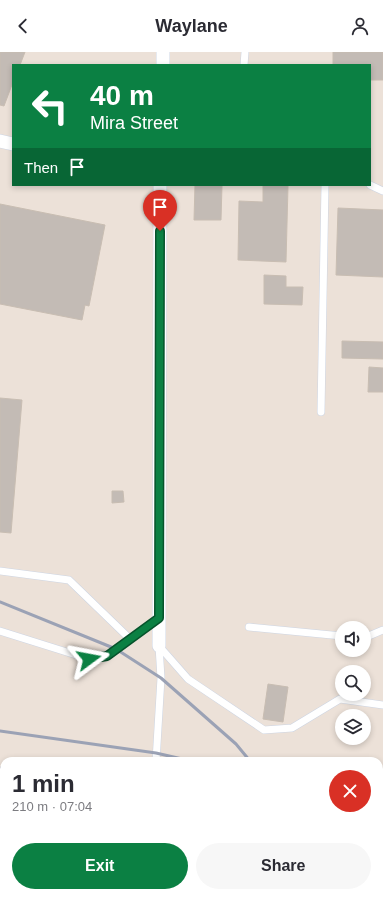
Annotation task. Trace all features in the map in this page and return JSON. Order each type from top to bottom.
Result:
[{"type":"street","points":[[163,52],[163,64]]},
{"type":"street","points":[[0,141],[12,144]]},
{"type":"street","points":[[159,646],[160,186]]},
{"type":"lane","points":[[244,64],[245,52]]},
{"type":"lane","points":[[371,185],[383,191]]},
{"type":"lane","points":[[321,412],[325,186]]},
{"type":"lane","points":[[0,571],[69,580],[130,639]]},
{"type":"lane","points":[[0,631],[89,659],[107,656],[159,618]]},
{"type":"lane","points":[[249,627],[335,635]]},
{"type":"lane","points":[[371,635],[383,630]]},
{"type":"lane","points":[[159,646],[188,679],[264,730],[292,728],[340,699],[383,705]]},
{"type":"lane","points":[[156,757],[161,678],[159,646]]},
{"type":"building","points":[[0,52],[25,52],[20,64],[12,64],[12,85],[4,106],[0,105]]},
{"type":"building","points":[[333,52],[383,52],[383,80],[371,80],[371,64],[333,64]]},
{"type":"building","points":[[195,186],[222,186],[221,220],[194,220]]},
{"type":"building","points":[[263,186],[288,186],[286,262],[238,260],[239,201],[263,202]]},
{"type":"building","points":[[0,204],[105,225],[89,306],[85,305],[82,320],[0,304]]},
{"type":"building","points":[[338,208],[383,210],[383,277],[336,275]]},
{"type":"building","points":[[264,275],[286,276],[286,287],[303,287],[302,305],[264,304]]},
{"type":"building","points":[[342,341],[383,342],[383,359],[342,358]]},
{"type":"building","points":[[369,367],[383,368],[383,392],[368,392]]},
{"type":"building","points":[[0,398],[22,400],[11,533],[0,532]]},
{"type":"building","points":[[112,491],[123,491],[124,502],[112,503]]},
{"type":"building","points":[[268,684],[288,687],[283,722],[263,719]]},
{"type":"railway","points":[[0,602],[116,649],[161,678],[236,744],[247,757]]},
{"type":"railway","points":[[0,731],[156,753],[174,757]]},
{"type":"route","points":[[89,659],[107,656],[159,618],[160,231]]}]
